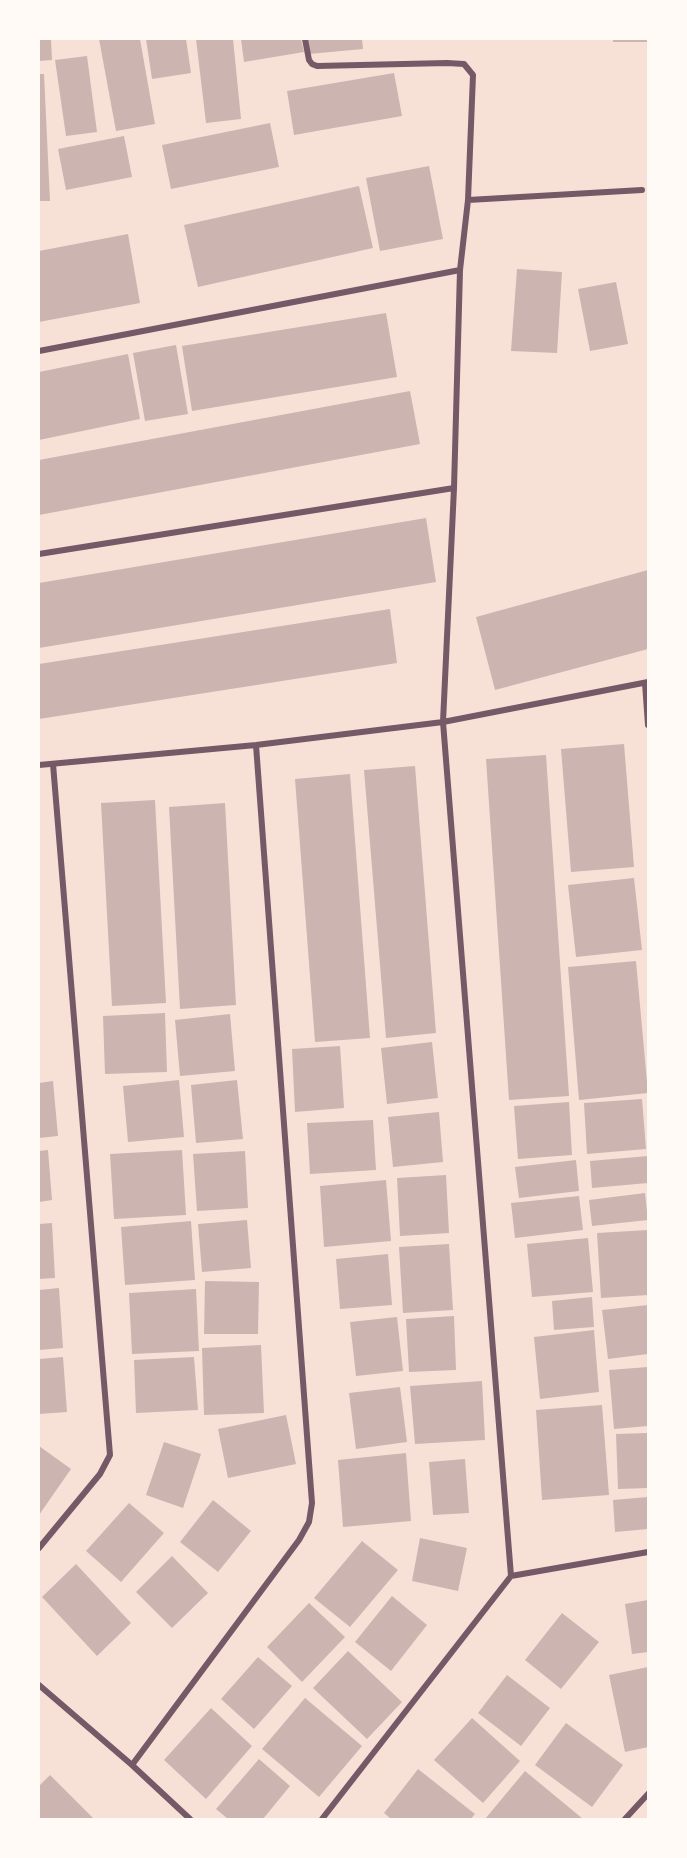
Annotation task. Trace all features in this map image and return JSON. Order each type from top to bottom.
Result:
[{"type":"street","points":[[305,39],[309,60],[317,66],[464,64],[473,75],[468,200],[460,270],[454,488],[443,722],[511,1576]]},
{"type":"street","points":[[468,200],[642,190]]},
{"type":"street","points":[[39,351],[460,270]]},
{"type":"street","points":[[39,554],[454,488]]},
{"type":"street","points":[[39,765],[256,745],[443,722],[646,683],[648,725]]},
{"type":"street","points":[[132,1765],[299,1540],[309,1522],[312,1503],[256,745]]},
{"type":"street","points":[[39,1548],[100,1474],[110,1455],[53,764]]},
{"type":"street","points":[[322,1819],[511,1576],[648,1552]]},
{"type":"street","points":[[39,1685],[132,1765],[190,1819]]},
{"type":"street","points":[[625,1819],[648,1794]]},
{"type":"building","points":[[39,39],[51,39],[52,60],[39,61]]},
{"type":"building","points":[[99,39],[140,39],[155,124],[116,131]]},
{"type":"building","points":[[146,39],[186,39],[191,73],[152,79]]},
{"type":"building","points":[[196,39],[233,39],[241,119],[206,123]]},
{"type":"building","points":[[241,39],[301,39],[304,52],[244,62]]},
{"type":"building","points":[[308,39],[362,39],[363,49],[309,54]]},
{"type":"building","points":[[613,39],[648,39],[648,42],[613,42]]},
{"type":"building","points":[[87,56],[97,132],[66,136],[55,60]]},
{"type":"building","points":[[394,73],[402,116],[294,135],[287,91]]},
{"type":"building","points":[[39,74],[44,74],[50,201],[39,201]]},
{"type":"building","points":[[270,123],[279,167],[171,189],[162,145]]},
{"type":"building","points":[[124,136],[132,177],[66,190],[58,149]]},
{"type":"building","points":[[429,166],[443,239],[380,251],[366,178]]},
{"type":"building","points":[[359,186],[373,248],[198,287],[184,225]]},
{"type":"building","points":[[128,234],[140,303],[39,322],[39,251]]},
{"type":"building","points":[[517,269],[562,272],[557,353],[511,351]]},
{"type":"building","points":[[616,282],[628,344],[590,351],[578,289]]},
{"type":"building","points":[[386,313],[397,377],[192,411],[182,346]]},
{"type":"building","points":[[176,345],[188,414],[145,421],[133,353]]},
{"type":"building","points":[[128,354],[140,419],[39,440],[39,372]]},
{"type":"building","points":[[410,391],[420,444],[39,515],[39,460]]},
{"type":"building","points":[[426,518],[436,582],[39,648],[39,583]]},
{"type":"building","points":[[648,570],[648,649],[495,690],[476,617]]},
{"type":"building","points":[[390,609],[397,663],[39,719],[39,664]]},
{"type":"building","points":[[624,744],[634,867],[571,872],[561,749]]},
{"type":"building","points":[[546,755],[569,1096],[509,1100],[486,759]]},
{"type":"building","points":[[415,766],[436,1033],[386,1038],[364,770]]},
{"type":"building","points":[[350,774],[370,1038],[315,1042],[295,779]]},
{"type":"building","points":[[155,800],[166,1003],[112,1006],[101,803]]},
{"type":"building","points":[[225,803],[236,1005],[180,1009],[169,807]]},
{"type":"building","points":[[634,878],[642,950],[576,957],[568,885]]},
{"type":"building","points":[[636,961],[648,1093],[579,1100],[568,967]]},
{"type":"building","points":[[165,1013],[167,1072],[105,1074],[103,1016]]},
{"type":"building","points":[[230,1014],[235,1071],[180,1076],[175,1020]]},
{"type":"building","points":[[432,1042],[438,1098],[387,1104],[381,1048]]},
{"type":"building","points":[[340,1046],[344,1108],[295,1112],[292,1049]]},
{"type":"building","points":[[179,1080],[184,1137],[128,1142],[123,1086]]},
{"type":"building","points":[[237,1080],[243,1139],[196,1143],[191,1085]]},
{"type":"building","points":[[53,1081],[58,1136],[39,1138],[39,1083]]},
{"type":"building","points":[[642,1099],[646,1149],[587,1154],[584,1103]]},
{"type":"building","points":[[569,1102],[572,1155],[518,1159],[514,1106]]},
{"type":"building","points":[[439,1112],[443,1162],[393,1167],[388,1117]]},
{"type":"building","points":[[373,1120],[376,1170],[310,1174],[307,1123]]},
{"type":"building","points":[[48,1150],[52,1200],[39,1202],[39,1151]]},
{"type":"building","points":[[182,1150],[186,1215],[114,1219],[110,1154]]},
{"type":"building","points":[[245,1151],[248,1208],[197,1211],[193,1154]]},
{"type":"building","points":[[648,1156],[648,1183],[592,1188],[590,1161]]},
{"type":"building","points":[[576,1160],[579,1191],[519,1198],[515,1167]]},
{"type":"building","points":[[446,1175],[449,1233],[400,1236],[397,1178]]},
{"type":"building","points":[[386,1180],[391,1241],[324,1247],[320,1186]]},
{"type":"building","points":[[645,1193],[648,1220],[592,1226],[589,1200]]},
{"type":"building","points":[[579,1196],[583,1230],[515,1238],[511,1203]]},
{"type":"building","points":[[247,1220],[251,1268],[202,1272],[198,1224]]},
{"type":"building","points":[[191,1221],[195,1280],[125,1285],[121,1227]]},
{"type":"building","points":[[52,1223],[55,1278],[39,1279],[39,1224]]},
{"type":"building","points":[[648,1230],[648,1295],[601,1298],[597,1233]]},
{"type":"building","points":[[588,1238],[593,1292],[532,1297],[527,1244]]},
{"type":"building","points":[[449,1244],[453,1310],[403,1313],[399,1247]]},
{"type":"building","points":[[388,1254],[392,1305],[340,1309],[336,1259]]},
{"type":"building","points":[[205,1281],[259,1282],[258,1334],[204,1334]]},
{"type":"building","points":[[59,1288],[63,1348],[39,1350],[39,1290]]},
{"type":"building","points":[[196,1289],[199,1351],[132,1354],[129,1293]]},
{"type":"building","points":[[592,1297],[594,1327],[554,1330],[552,1301]]},
{"type":"building","points":[[648,1305],[648,1354],[608,1359],[602,1310]]},
{"type":"building","points":[[454,1316],[456,1370],[409,1372],[406,1319]]},
{"type":"building","points":[[397,1317],[403,1371],[356,1376],[350,1322]]},
{"type":"building","points":[[594,1330],[599,1392],[540,1399],[534,1337]]},
{"type":"building","points":[[261,1345],[264,1413],[204,1415],[202,1348]]},
{"type":"building","points":[[63,1357],[67,1412],[39,1414],[39,1359]]},
{"type":"building","points":[[194,1357],[198,1410],[136,1413],[134,1360]]},
{"type":"building","points":[[648,1367],[648,1426],[614,1429],[609,1370]]},
{"type":"building","points":[[482,1381],[485,1440],[415,1444],[410,1386]]},
{"type":"building","points":[[400,1387],[407,1442],[356,1449],[349,1393]]},
{"type":"building","points":[[602,1405],[609,1495],[542,1500],[536,1410]]},
{"type":"building","points":[[286,1415],[296,1464],[228,1478],[218,1429]]},
{"type":"building","points":[[648,1433],[648,1488],[618,1489],[616,1434]]},
{"type":"building","points":[[164,1442],[201,1454],[183,1508],[146,1495]]},
{"type":"building","points":[[39,1446],[71,1469],[39,1515]]},
{"type":"building","points":[[406,1453],[411,1521],[343,1527],[338,1460]]},
{"type":"building","points":[[465,1459],[469,1513],[433,1515],[429,1462]]},
{"type":"building","points":[[648,1497],[648,1529],[615,1532],[613,1500]]},
{"type":"building","points":[[213,1500],[251,1531],[218,1572],[180,1542]]},
{"type":"building","points":[[129,1503],[164,1533],[121,1582],[86,1551]]},
{"type":"building","points":[[420,1538],[467,1548],[458,1591],[412,1581]]},
{"type":"building","points":[[362,1541],[398,1570],[350,1627],[314,1598]]},
{"type":"building","points":[[172,1556],[208,1593],[172,1628],[136,1592]]},
{"type":"building","points":[[76,1564],[131,1623],[97,1656],[42,1597]]},
{"type":"building","points":[[392,1596],[427,1625],[391,1671],[355,1642]]},
{"type":"building","points":[[648,1600],[648,1652],[632,1654],[625,1604]]},
{"type":"building","points":[[309,1603],[345,1637],[302,1682],[267,1647]]},
{"type":"building","points":[[562,1613],[599,1642],[561,1689],[525,1660]]},
{"type":"building","points":[[348,1651],[402,1702],[367,1739],[313,1688]]},
{"type":"building","points":[[258,1657],[292,1686],[254,1729],[221,1699]]},
{"type":"building","points":[[648,1667],[648,1747],[625,1752],[609,1675]]},
{"type":"building","points":[[507,1675],[550,1708],[521,1746],[478,1713]]},
{"type":"building","points":[[305,1698],[362,1746],[319,1797],[262,1749]]},
{"type":"building","points":[[211,1708],[252,1746],[206,1799],[164,1760]]},
{"type":"building","points":[[472,1718],[520,1761],[483,1803],[434,1760]]},
{"type":"building","points":[[566,1723],[623,1765],[592,1807],[535,1765]]},
{"type":"building","points":[[259,1759],[290,1786],[263,1819],[228,1819],[216,1809]]},
{"type":"building","points":[[418,1769],[475,1814],[471,1819],[391,1819],[384,1813]]},
{"type":"building","points":[[525,1771],[583,1819],[485,1819]]},
{"type":"building","points":[[50,1775],[94,1819],[39,1819],[39,1786]]}]
